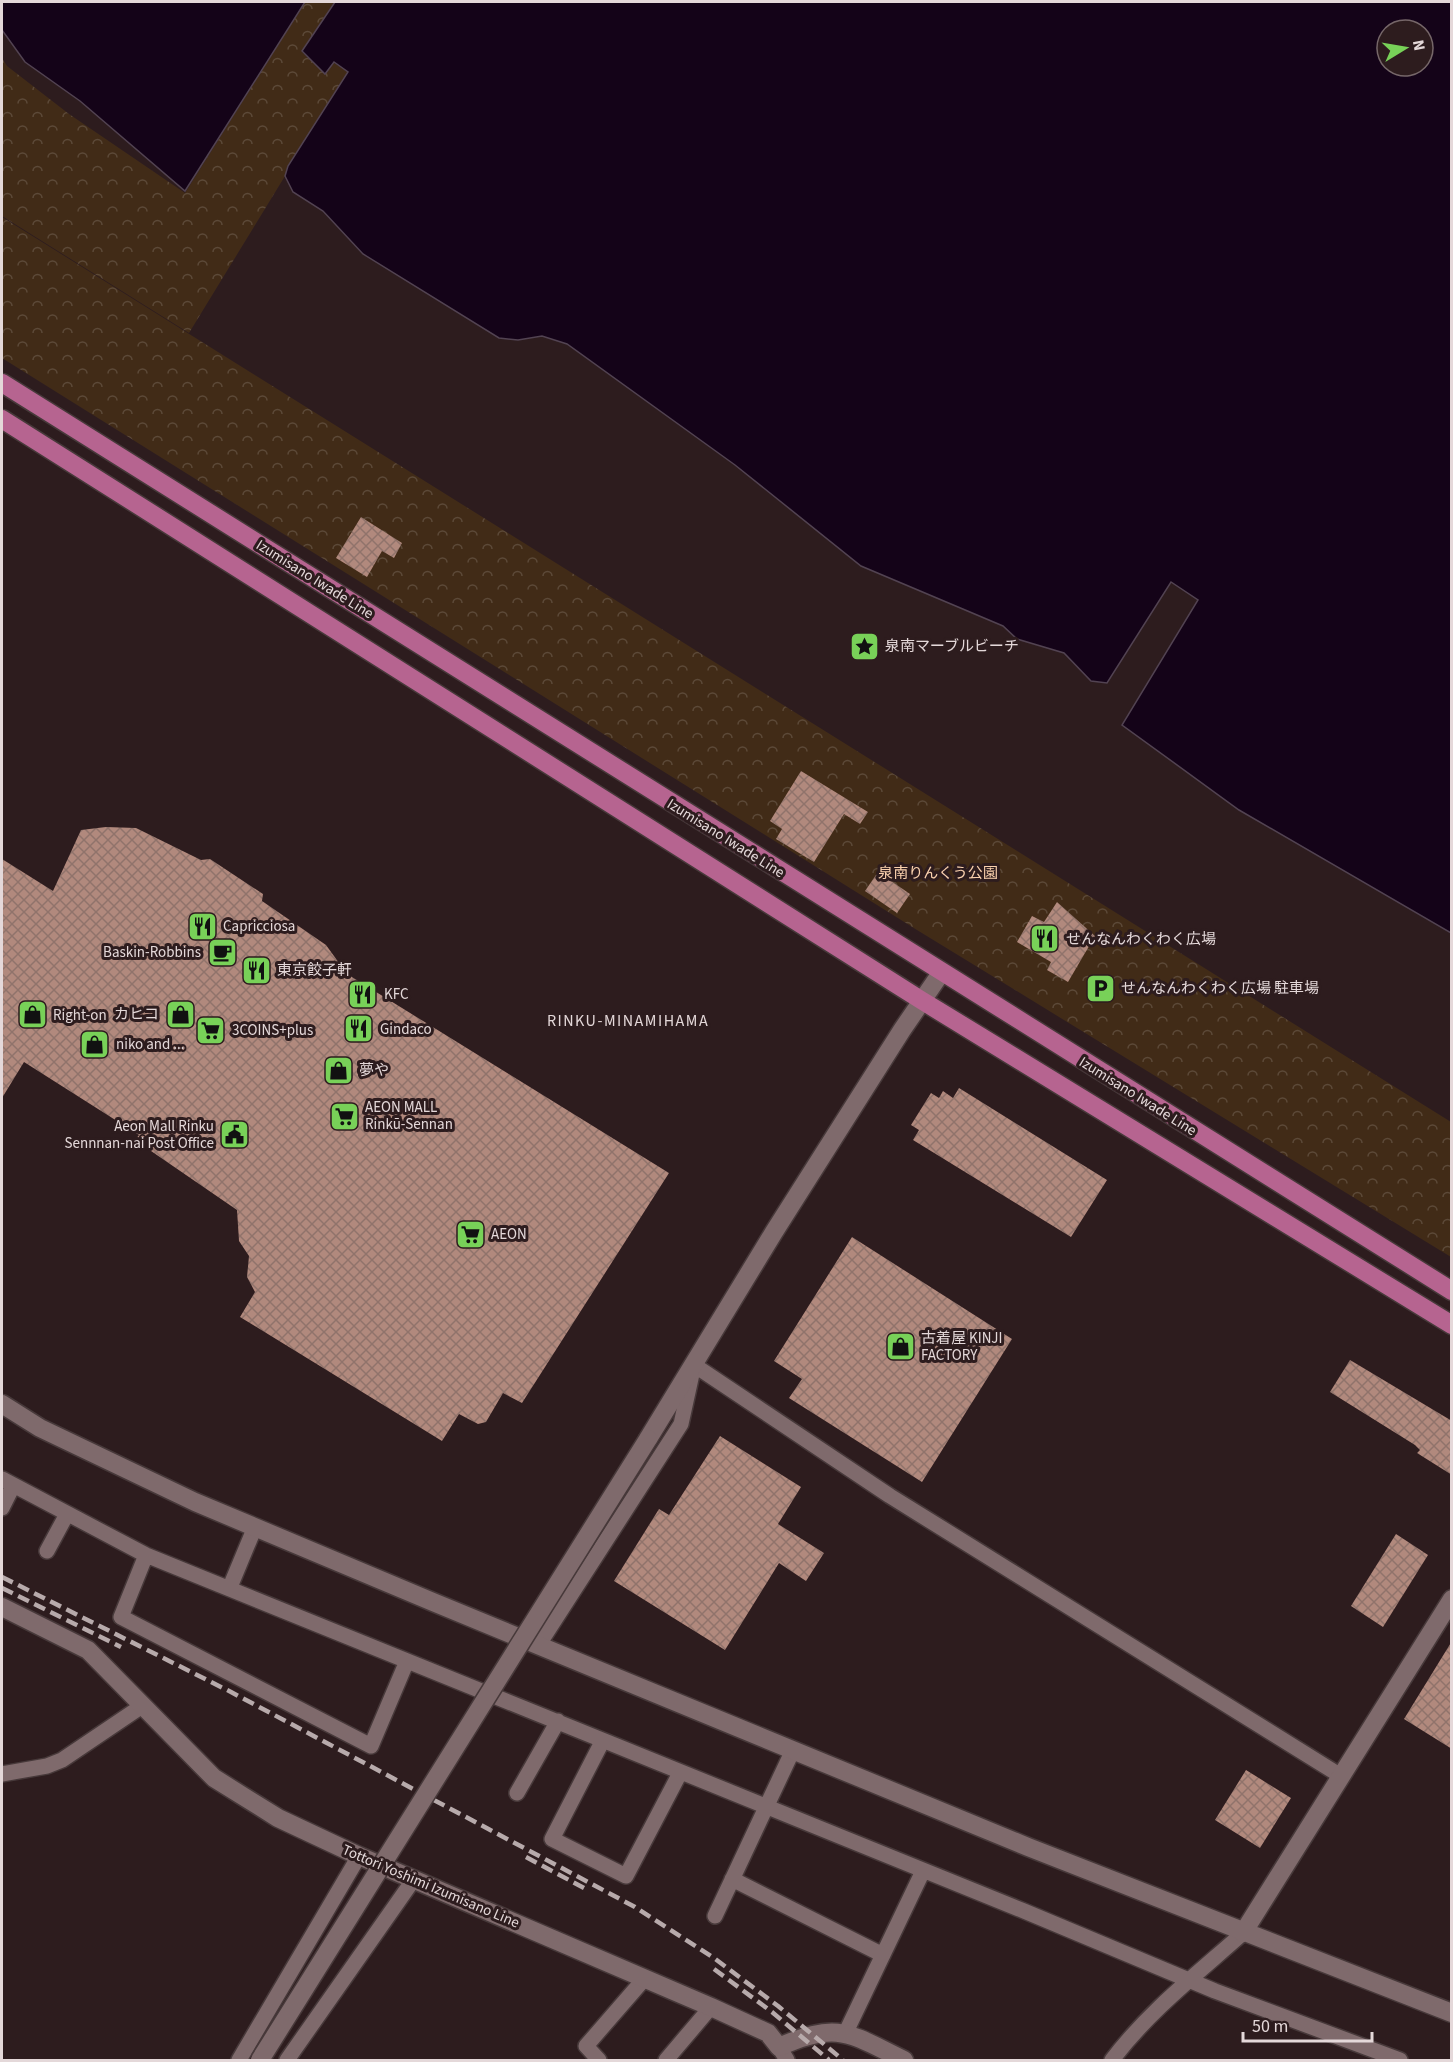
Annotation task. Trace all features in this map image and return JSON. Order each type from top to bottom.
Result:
[{"type":"main road","name":"Izumisano Iwade Line","points":[[2,383],[1452,1291]]},
{"type":"main road","name":"Izumisano Iwade Line","points":[[2,418],[921,1000],[1452,1325]]},
{"type":"street","points":[[260,2061],[694,1365],[774,1232],[921,1000],[941,973]]},
{"type":"street","points":[[538,1646],[681,1424],[694,1365]]},
{"type":"street","points":[[694,1365],[890,1496],[1341,1776]]},
{"type":"street","points":[[2,1404],[40,1428],[195,1502],[538,1646],[1243,1933],[1452,2013]]},
{"type":"street","points":[[2,1508],[7,1483],[146,1555],[230,1587],[558,1721],[602,1742],[1189,1981],[1400,2061]]},
{"type":"street","points":[[47,1551],[67,1514]]},
{"type":"street","points":[[230,1587],[255,1527]]},
{"type":"street","points":[[146,1555],[121,1617],[371,1746],[407,1661]]},
{"type":"street","points":[[1112,2061],[1132,2034],[1243,1933],[1452,1599]]},
{"type":"street","name":"Tottori Yoshimi Izumisano Line","points":[[2,1607],[88,1650],[214,1778],[278,1818],[359,1856],[768,2033],[783,2054],[811,2033],[846,2032],[904,2061]]},
{"type":"street","points":[[2,1774],[47,1766],[62,1760],[142,1707]]},
{"type":"street","points":[[517,1793],[558,1721]]},
{"type":"street","points":[[602,1742],[552,1839],[626,1876],[680,1773]]},
{"type":"street","points":[[715,1916],[793,1750]]},
{"type":"street","points":[[239,2061],[359,1856]]},
{"type":"street","points":[[846,2032],[923,1871]]},
{"type":"street","points":[[287,2061],[414,1879]]},
{"type":"street","points":[[732,1879],[883,1954]]},
{"type":"street","points":[[599,2061],[586,2046],[645,1978]]},
{"type":"street","points":[[666,2061],[711,2007]]},
{"type":"green space","points":[[305,2],[334,2],[302,52],[325,74],[334,63],[348,72],[288,166],[285,176],[189,333],[2,216],[2,58],[7,66],[69,114],[185,193]]},
{"type":"green space","name":"泉南りんくう公園","points":[[2,217],[1451,1122],[1451,1257],[917,930],[2,358]]},
{"type":"shaded area","points":[[2,2],[305,2],[185,191],[80,101],[25,62],[2,30]]},
{"type":"shaded area","points":[[335,2],[1451,2],[1451,933],[1239,810],[1122,725],[1198,600],[1171,582],[1107,683],[1091,681],[1064,653],[1017,639],[1003,626],[861,566],[735,465],[567,344],[542,336],[518,340],[499,338],[363,254],[323,211],[293,192],[285,176],[288,166],[348,72],[334,62],[325,74],[302,51]]},
{"type":"building","points":[[361,517],[402,543],[394,558],[382,551],[367,577],[336,558]]},
{"type":"building","points":[[801,771],[868,812],[860,824],[844,814],[814,862],[776,839],[782,829],[770,821]]},
{"type":"building","name":"AEON MALL Rinkū-Sennan","points":[[106,827],[136,828],[201,860],[210,859],[263,894],[262,901],[326,945],[347,974],[669,1173],[522,1403],[503,1393],[486,1422],[478,1424],[459,1414],[442,1441],[240,1317],[255,1292],[247,1277],[249,1256],[239,1241],[237,1210],[135,1140],[139,1135],[24,1062],[2,1098],[2,859],[53,891],[81,830]]},
{"type":"building","points":[[878,872],[910,894],[897,913],[865,891]]},
{"type":"building","points":[[1057,902],[1095,936],[1068,982],[1047,970],[1051,962],[1017,942],[1032,916],[1044,922]]},
{"type":"building","points":[[959,1088],[1107,1180],[1071,1237],[913,1140],[919,1130],[911,1125],[931,1093],[939,1098],[943,1091],[953,1098]]},
{"type":"building","points":[[852,1237],[1012,1339],[922,1482],[789,1398],[802,1379],[774,1361]]},
{"type":"building","points":[[1350,1360],[1452,1421],[1452,1475],[1417,1453],[1420,1450],[1415,1445],[1330,1392]]},
{"type":"building","points":[[720,1436],[801,1487],[778,1524],[824,1553],[806,1581],[779,1563],[725,1650],[614,1581],[659,1509],[669,1515]]},
{"type":"building","points":[[1396,1534],[1428,1555],[1383,1627],[1351,1606]]},
{"type":"building","points":[[1452,1641],[1452,1749],[1404,1719]]},
{"type":"building","points":[[1246,1770],[1291,1798],[1260,1848],[1215,1820]]},
{"type":"railway","points":[[2,1577],[231,1692],[635,1907],[714,1958],[778,2006],[843,2060]]},
{"type":"railway","points":[[2,1588],[121,1647]]},
{"type":"railway","points":[[526,1857],[584,1888]]},
{"type":"railway","points":[[714,1969],[772,2012],[829,2060]]},
{"type":"place","name":"泉南マーブルビーチ","points":[[864,646]]},
{"type":"place","name":"Capricciosa","points":[[202,926]]},
{"type":"place","name":"せんなんわくわく広場","points":[[1045,939]]},
{"type":"place","name":"Baskin-Robbins","points":[[222,952]]},
{"type":"place","name":"東京餃子軒","points":[[256,970]]},
{"type":"place","name":"せんなんわくわく広場 駐車場","points":[[1100,988]]},
{"type":"place","name":"KFC","points":[[363,994]]},
{"type":"place","name":"カヒコ","points":[[180,1014]]},
{"type":"place","name":"Right-on","points":[[32,1015]]},
{"type":"place","name":"Gindaco","points":[[359,1029]]},
{"type":"place","name":"3COINS+plus","points":[[211,1030]]},
{"type":"place","name":"niko and ...","points":[[95,1044]]},
{"type":"place","name":"夢や","points":[[338,1070]]},
{"type":"place","name":"AEON MALL Rinkū-Sennan","points":[[344,1116]]},
{"type":"place","name":"Aeon Mall Rinku Sennnan-nai Post Office","points":[[235,1135]]},
{"type":"place","name":"AEON","points":[[470,1234]]},
{"type":"place","name":"古着屋 KINJI FACTORY","points":[[900,1347]]},
{"type":"district","name":"RINKU-MINAMIHAMA","points":[[628,1020]]}]
